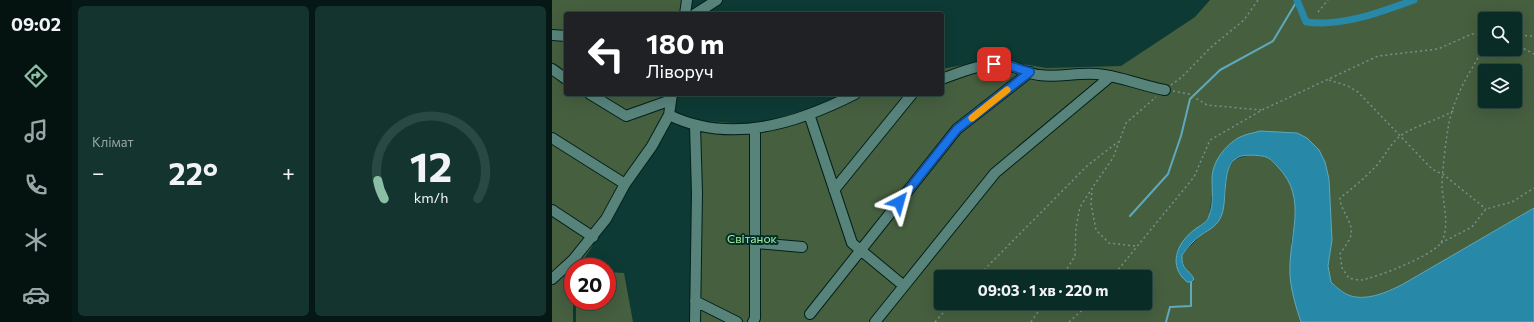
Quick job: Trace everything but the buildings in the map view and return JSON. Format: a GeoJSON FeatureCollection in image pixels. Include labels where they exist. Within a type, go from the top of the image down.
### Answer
{"type":"FeatureCollection","features":[{"type":"Feature","properties":{"kind":"street"},"geometry":{"type":"LineString","coordinates":[[686,12],[687,0]]}},
{"type":"Feature","properties":{"kind":"street"},"geometry":{"type":"LineString","coordinates":[[699,12],[717,0]]}},
{"type":"Feature","properties":{"kind":"street"},"geometry":{"type":"LineString","coordinates":[[552,35],[564,36]]}},
{"type":"Feature","properties":{"kind":"street"},"geometry":{"type":"LineString","coordinates":[[944,78],[970,69],[994,64],[1010,66],[1045,75],[1058,76],[1083,72],[1111,76],[1144,87],[1165,90]]}},
{"type":"Feature","properties":{"kind":"street"},"geometry":{"type":"LineString","coordinates":[[552,69],[564,78]]}},
{"type":"Feature","properties":{"kind":"street"},"geometry":{"type":"LineString","coordinates":[[810,314],[957,129],[1030,72]]}},
{"type":"Feature","properties":{"kind":"street"},"geometry":{"type":"LineString","coordinates":[[875,322],[995,173],[1111,76]]}},
{"type":"Feature","properties":{"kind":"street"},"geometry":{"type":"LineString","coordinates":[[593,96],[626,116],[672,97]]}},
{"type":"Feature","properties":{"kind":"street"},"geometry":{"type":"LineString","coordinates":[[669,115],[695,125],[755,129],[809,114],[850,96]]}},
{"type":"Feature","properties":{"kind":"street"},"geometry":{"type":"LineString","coordinates":[[834,190],[910,96]]}},
{"type":"Feature","properties":{"kind":"street"},"geometry":{"type":"LineString","coordinates":[[552,279],[573,260],[606,220],[625,184],[652,146],[669,115],[672,97]]}},
{"type":"Feature","properties":{"kind":"street"},"geometry":{"type":"LineString","coordinates":[[809,114],[852,244],[904,286]]}},
{"type":"Feature","properties":{"kind":"street"},"geometry":{"type":"LineString","coordinates":[[695,125],[697,193],[695,322]]}},
{"type":"Feature","properties":{"kind":"street"},"geometry":{"type":"LineString","coordinates":[[753,322],[755,318],[756,243],[755,129]]}},
{"type":"Feature","properties":{"kind":"street"},"geometry":{"type":"LineString","coordinates":[[552,138],[625,184]]}},
{"type":"Feature","properties":{"kind":"street"},"geometry":{"type":"LineString","coordinates":[[552,210],[593,237]]}},
{"type":"Feature","properties":{"kind":"street"},"geometry":{"type":"LineString","coordinates":[[756,243],[802,247]]}},
{"type":"Feature","properties":{"kind":"street"},"geometry":{"type":"LineString","coordinates":[[695,301],[737,322]]}},
{"type":"Feature","properties":{"kind":"path"},"geometry":{"type":"LineString","coordinates":[[1066,270],[1075,256],[1076,227],[1080,207],[1113,158],[1126,123],[1142,108],[1182,77],[1210,48],[1244,20],[1258,0]]}},
{"type":"Feature","properties":{"kind":"path"},"geometry":{"type":"LineString","coordinates":[[1318,12],[1328,0]]}},
{"type":"Feature","properties":{"kind":"path"},"geometry":{"type":"LineString","coordinates":[[1117,270],[1194,177],[1210,140],[1262,110],[1378,56],[1438,49],[1472,34],[1478,34]]}},
{"type":"Feature","properties":{"kind":"path"},"geometry":{"type":"LineString","coordinates":[[1522,35],[1534,36]]}},
{"type":"Feature","properties":{"kind":"path"},"geometry":{"type":"LineString","coordinates":[[1522,48],[1534,54]]}},
{"type":"Feature","properties":{"kind":"path"},"geometry":{"type":"LineString","coordinates":[[1440,243],[1446,220],[1442,186],[1450,123],[1460,88],[1479,56]]}},
{"type":"Feature","properties":{"kind":"path"},"geometry":{"type":"LineString","coordinates":[[1329,80],[1348,86],[1358,92],[1432,169],[1444,174],[1486,209]]}},
{"type":"Feature","properties":{"kind":"path"},"geometry":{"type":"LineString","coordinates":[[1165,90],[1189,94],[1207,106],[1262,110]]}},
{"type":"Feature","properties":{"kind":"path"},"geometry":{"type":"LineString","coordinates":[[1453,111],[1401,136],[1368,174],[1340,198],[1340,206],[1351,227],[1351,237],[1340,254],[1342,268],[1349,278],[1359,280],[1383,275],[1430,252],[1440,243],[1472,227],[1486,209],[1512,202],[1534,188]]}},
{"type":"Feature","properties":{"kind":"path"},"geometry":{"type":"LineString","coordinates":[[984,270],[1088,165],[1118,142]]}},
{"type":"Feature","properties":{"kind":"path"},"geometry":{"type":"LineString","coordinates":[[1092,188],[1091,204],[1096,230],[1109,243],[1136,246]]}},
{"type":"Feature","properties":{"kind":"path"},"geometry":{"type":"LineString","coordinates":[[935,322],[946,310]]}},
{"type":"Feature","properties":{"kind":"path"},"geometry":{"type":"LineString","coordinates":[[1031,322],[1039,310]]}},
{"type":"Feature","properties":{"kind":"path"},"geometry":{"type":"LineString","coordinates":[[1069,322],[1082,310]]}},
{"type":"Feature","properties":{"kind":"green space"},"geometry":{"type":"Polygon","coordinates":[[[552,0],[689,0],[688,12],[564,12],[564,96],[677,96],[675,111],[664,122],[599,222],[592,247],[584,258],[564,258],[564,310],[573,310],[573,322],[552,322],[552,0]]]}},
{"type":"Feature","properties":{"kind":"green space","name":"Світанок"},"geometry":{"type":"Polygon","coordinates":[[[1210,0],[1534,0],[1534,208],[1399,286],[1372,296],[1351,296],[1343,292],[1331,282],[1328,267],[1332,240],[1329,179],[1297,133],[1260,131],[1212,177],[1212,194],[1209,217],[1203,224],[1193,231],[1176,255],[1185,270],[1182,263],[1182,255],[1201,235],[1208,231],[1225,200],[1226,180],[1229,168],[1235,159],[1251,155],[1268,157],[1285,174],[1296,201],[1294,228],[1291,243],[1296,305],[1301,322],[693,322],[696,120],[743,124],[764,122],[817,106],[839,96],[944,96],[944,69],[994,59],[1046,68],[1121,66],[1195,17],[1210,0]]]}},
{"type":"Feature","properties":{"kind":"green space"},"geometry":{"type":"Polygon","coordinates":[[[616,273],[624,273],[633,322],[576,322],[576,310],[616,310],[616,273]]]}},
{"type":"Feature","properties":{"kind":"water"},"geometry":{"type":"Polygon","coordinates":[[[1260,131],[1297,133],[1307,138],[1319,150],[1325,162],[1329,179],[1332,240],[1328,266],[1331,282],[1343,292],[1351,296],[1372,296],[1399,286],[1534,208],[1534,322],[1301,322],[1290,275],[1290,260],[1295,218],[1293,192],[1287,179],[1278,167],[1269,159],[1262,156],[1241,156],[1235,159],[1231,164],[1226,177],[1222,214],[1218,222],[1193,242],[1182,255],[1184,266],[1194,279],[1191,282],[1187,282],[1181,276],[1178,269],[1176,262],[1177,255],[1183,242],[1194,230],[1205,222],[1211,211],[1214,166],[1220,155],[1234,140],[1260,131]]]}},
{"type":"Feature","properties":{"kind":"waterway"},"geometry":{"type":"LineString","coordinates":[[1297,0],[1306,22],[1320,23],[1361,17],[1414,0]]}},
{"type":"Feature","properties":{"kind":"waterway"},"geometry":{"type":"LineString","coordinates":[[1130,216],[1168,174],[1181,136],[1190,99],[1220,70],[1273,41],[1297,1]]}},
{"type":"Feature","properties":{"kind":"waterway"},"geometry":{"type":"LineString","coordinates":[[1166,322],[1170,307],[1191,306],[1191,282]]}},
{"type":"Feature","properties":{"kind":"slow traffic"},"geometry":{"type":"LineString","coordinates":[[972,118],[1007,90]]}},
{"type":"Feature","properties":{"kind":"route"},"geometry":{"type":"LineString","coordinates":[[899,202],[957,129],[1030,72],[1010,66],[994,64]]}}]}
